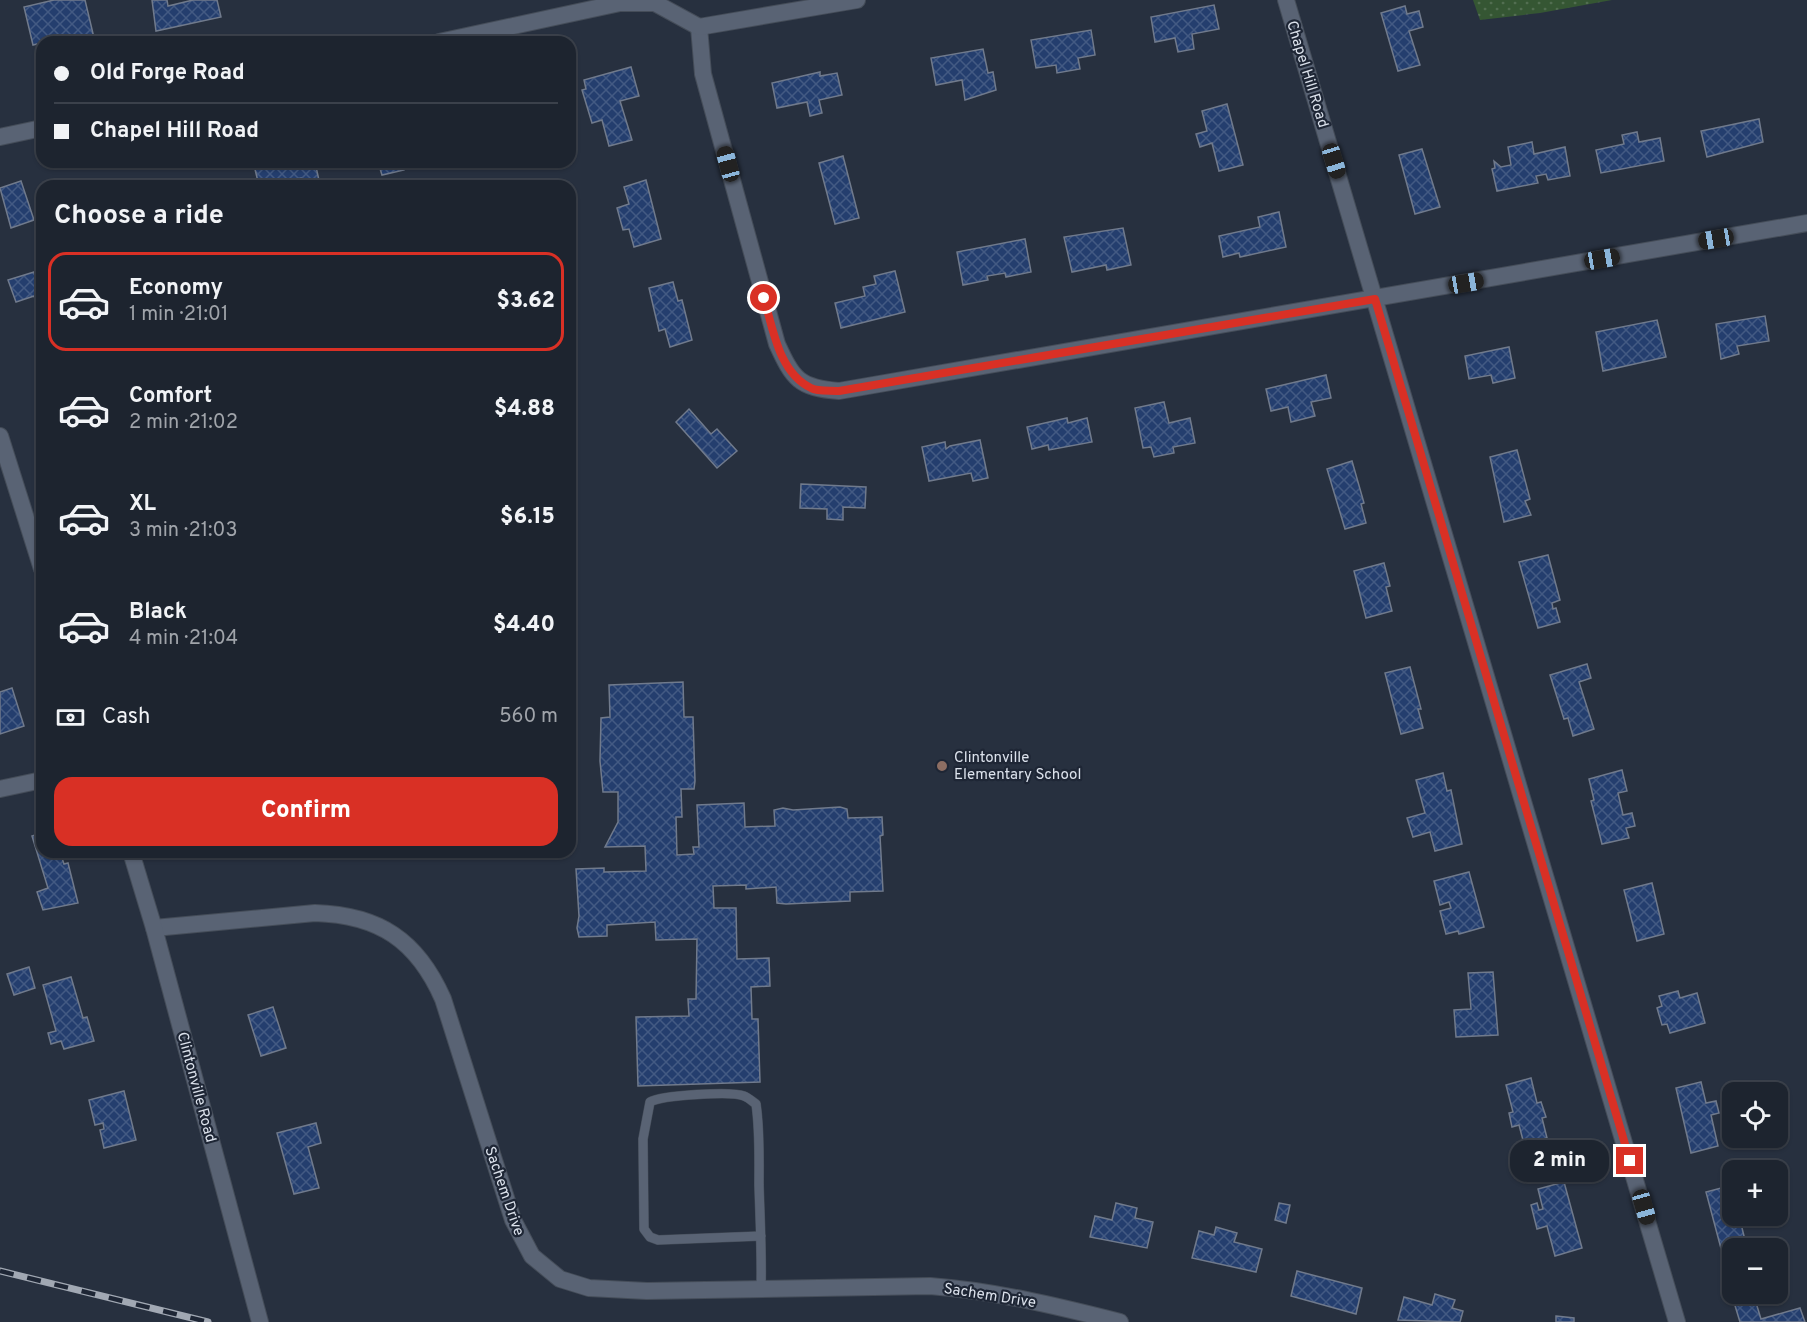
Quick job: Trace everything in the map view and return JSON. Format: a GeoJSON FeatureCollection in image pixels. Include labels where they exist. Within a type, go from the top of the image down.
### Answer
{"type":"FeatureCollection","features":[{"type":"Feature","properties":{"kind":"street"},"geometry":{"type":"LineString","coordinates":[[467,36],[620,3],[655,3],[699,27],[857,0]]}},
{"type":"Feature","properties":{"kind":"street","name":"Chapel Hill Road"},"geometry":{"type":"LineString","coordinates":[[1286,0],[1677,1322]]}},
{"type":"Feature","properties":{"kind":"street"},"geometry":{"type":"LineString","coordinates":[[699,27],[703,74],[777,344],[790,371],[812,389],[839,391],[1807,223]]}},
{"type":"Feature","properties":{"kind":"street"},"geometry":{"type":"LineString","coordinates":[[0,137],[36,129]]}},
{"type":"Feature","properties":{"kind":"street"},"geometry":{"type":"LineString","coordinates":[[0,436],[36,550]]}},
{"type":"Feature","properties":{"kind":"street"},"geometry":{"type":"LineString","coordinates":[[0,789],[36,781]]}},
{"type":"Feature","properties":{"kind":"street","name":"Clintonville Road"},"geometry":{"type":"LineString","coordinates":[[132,858],[154,928],[260,1322]]}},
{"type":"Feature","properties":{"kind":"street","name":"Sachem Drive"},"geometry":{"type":"LineString","coordinates":[[154,928],[315,913],[357,917],[386,929],[422,960],[438,986],[513,1220],[522,1241],[545,1269],[560,1280],[589,1288],[647,1292],[930,1286],[971,1289],[1009,1294],[1120,1322]]}},
{"type":"Feature","properties":{"kind":"lane"},"geometry":{"type":"LineString","coordinates":[[761,1236],[658,1240],[650,1237],[644,1229],[643,1139],[650,1102],[657,1098],[683,1095],[743,1095],[756,1104],[759,1136],[761,1236],[761,1289]]}},
{"type":"Feature","properties":{"kind":"green space"},"geometry":{"type":"Polygon","coordinates":[[[1473,0],[1612,0],[1540,13],[1480,20],[1473,0]]]}},
{"type":"Feature","properties":{"kind":"building"},"geometry":{"type":"Polygon","coordinates":[[[54,0],[85,0],[94,36],[36,36],[36,44],[33,45],[24,7],[54,0]]]}},
{"type":"Feature","properties":{"kind":"building"},"geometry":{"type":"Polygon","coordinates":[[[152,0],[167,0],[168,6],[193,0],[217,0],[221,17],[156,31],[152,0]]]}},
{"type":"Feature","properties":{"kind":"building"},"geometry":{"type":"Polygon","coordinates":[[[1214,5],[1219,29],[1192,34],[1194,49],[1178,52],[1175,38],[1155,42],[1151,17],[1214,5]]]}},
{"type":"Feature","properties":{"kind":"building"},"geometry":{"type":"Polygon","coordinates":[[[1405,6],[1407,14],[1419,11],[1423,27],[1409,31],[1420,65],[1398,71],[1381,13],[1405,6]]]}},
{"type":"Feature","properties":{"kind":"building"},"geometry":{"type":"Polygon","coordinates":[[[1091,30],[1095,55],[1078,58],[1080,69],[1057,73],[1056,65],[1036,68],[1031,40],[1091,30]]]}},
{"type":"Feature","properties":{"kind":"building"},"geometry":{"type":"Polygon","coordinates":[[[983,49],[988,73],[993,72],[996,90],[965,100],[962,80],[936,85],[931,58],[983,49]]]}},
{"type":"Feature","properties":{"kind":"building"},"geometry":{"type":"Polygon","coordinates":[[[631,67],[639,96],[620,101],[632,140],[609,146],[602,120],[592,123],[582,90],[586,89],[584,80],[631,67]]]}},
{"type":"Feature","properties":{"kind":"building"},"geometry":{"type":"Polygon","coordinates":[[[820,72],[820,76],[837,73],[842,95],[819,100],[822,113],[810,116],[807,102],[777,108],[772,83],[820,72]]]}},
{"type":"Feature","properties":{"kind":"building"},"geometry":{"type":"Polygon","coordinates":[[[1227,104],[1243,165],[1219,171],[1212,143],[1200,147],[1196,134],[1207,131],[1202,111],[1227,104]]]}},
{"type":"Feature","properties":{"kind":"building"},"geometry":{"type":"Polygon","coordinates":[[[1759,119],[1763,142],[1707,157],[1701,131],[1759,119]]]}},
{"type":"Feature","properties":{"kind":"building"},"geometry":{"type":"Polygon","coordinates":[[[1637,132],[1639,142],[1660,138],[1664,161],[1601,173],[1596,150],[1624,144],[1622,135],[1637,132]]]}},
{"type":"Feature","properties":{"kind":"building"},"geometry":{"type":"Polygon","coordinates":[[[1532,142],[1534,154],[1565,147],[1570,176],[1548,180],[1546,174],[1536,176],[1538,183],[1497,191],[1492,169],[1495,168],[1494,161],[1501,167],[1511,165],[1508,147],[1532,142]]]}},
{"type":"Feature","properties":{"kind":"building"},"geometry":{"type":"Polygon","coordinates":[[[1422,149],[1440,207],[1415,214],[1399,155],[1422,149]]]}},
{"type":"Feature","properties":{"kind":"building"},"geometry":{"type":"Polygon","coordinates":[[[843,156],[859,218],[835,224],[819,163],[843,156]]]}},
{"type":"Feature","properties":{"kind":"building"},"geometry":{"type":"Polygon","coordinates":[[[255,168],[316,168],[319,180],[302,180],[301,178],[258,180],[255,168]]]}},
{"type":"Feature","properties":{"kind":"building"},"geometry":{"type":"Polygon","coordinates":[[[380,168],[404,168],[404,170],[382,175],[380,168]]]}},
{"type":"Feature","properties":{"kind":"building"},"geometry":{"type":"Polygon","coordinates":[[[646,180],[661,239],[634,247],[629,229],[623,230],[617,208],[629,204],[624,187],[646,180]]]}},
{"type":"Feature","properties":{"kind":"building"},"geometry":{"type":"Polygon","coordinates":[[[21,181],[34,220],[11,228],[0,188],[21,181]]]}},
{"type":"Feature","properties":{"kind":"building"},"geometry":{"type":"Polygon","coordinates":[[[1279,212],[1286,247],[1240,257],[1239,253],[1223,257],[1219,236],[1260,227],[1258,217],[1279,212]]]}},
{"type":"Feature","properties":{"kind":"building"},"geometry":{"type":"Polygon","coordinates":[[[1123,228],[1131,265],[1107,270],[1106,265],[1072,272],[1064,237],[1123,228]]]}},
{"type":"Feature","properties":{"kind":"building"},"geometry":{"type":"Polygon","coordinates":[[[1025,239],[1031,272],[1006,277],[1005,273],[987,276],[988,280],[963,285],[957,252],[1025,239]]]}},
{"type":"Feature","properties":{"kind":"building"},"geometry":{"type":"Polygon","coordinates":[[[895,271],[905,312],[841,328],[835,303],[865,296],[863,287],[876,284],[874,276],[895,271]]]}},
{"type":"Feature","properties":{"kind":"building"},"geometry":{"type":"Polygon","coordinates":[[[34,272],[36,302],[34,296],[16,302],[8,280],[34,272]]]}},
{"type":"Feature","properties":{"kind":"building"},"geometry":{"type":"Polygon","coordinates":[[[673,282],[678,301],[682,300],[692,340],[670,347],[665,329],[659,331],[649,288],[673,282]]]}},
{"type":"Feature","properties":{"kind":"building"},"geometry":{"type":"Polygon","coordinates":[[[1765,316],[1769,341],[1737,346],[1739,354],[1721,359],[1716,324],[1765,316]]]}},
{"type":"Feature","properties":{"kind":"building"},"geometry":{"type":"Polygon","coordinates":[[[1657,320],[1666,357],[1603,371],[1596,332],[1657,320]]]}},
{"type":"Feature","properties":{"kind":"building"},"geometry":{"type":"Polygon","coordinates":[[[1509,347],[1515,378],[1493,383],[1491,375],[1469,379],[1465,356],[1509,347]]]}},
{"type":"Feature","properties":{"kind":"building"},"geometry":{"type":"Polygon","coordinates":[[[1326,375],[1331,398],[1311,402],[1315,416],[1291,422],[1288,407],[1271,411],[1266,389],[1326,375]]]}},
{"type":"Feature","properties":{"kind":"building"},"geometry":{"type":"Polygon","coordinates":[[[1164,402],[1169,423],[1190,418],[1195,443],[1173,447],[1174,453],[1154,457],[1151,447],[1143,448],[1135,408],[1164,402]]]}},
{"type":"Feature","properties":{"kind":"building"},"geometry":{"type":"Polygon","coordinates":[[[689,409],[711,434],[717,429],[737,451],[717,468],[676,422],[689,409]]]}},
{"type":"Feature","properties":{"kind":"building"},"geometry":{"type":"Polygon","coordinates":[[[1067,418],[1068,423],[1087,418],[1092,442],[1049,450],[1048,445],[1032,449],[1027,427],[1067,418]]]}},
{"type":"Feature","properties":{"kind":"building"},"geometry":{"type":"Polygon","coordinates":[[[980,440],[988,478],[973,481],[971,473],[929,481],[922,447],[945,442],[946,449],[950,446],[980,440]]]}},
{"type":"Feature","properties":{"kind":"building"},"geometry":{"type":"Polygon","coordinates":[[[1517,450],[1530,499],[1525,501],[1531,515],[1504,522],[1490,457],[1517,450]]]}},
{"type":"Feature","properties":{"kind":"building"},"geometry":{"type":"Polygon","coordinates":[[[1352,461],[1364,503],[1361,504],[1366,523],[1345,529],[1327,469],[1352,461]]]}},
{"type":"Feature","properties":{"kind":"building"},"geometry":{"type":"Polygon","coordinates":[[[801,484],[866,487],[865,508],[843,507],[843,520],[827,519],[827,509],[800,508],[801,484]]]}},
{"type":"Feature","properties":{"kind":"building"},"geometry":{"type":"Polygon","coordinates":[[[1548,555],[1560,600],[1552,603],[1553,609],[1556,608],[1560,622],[1538,628],[1519,562],[1548,555]]]}},
{"type":"Feature","properties":{"kind":"building"},"geometry":{"type":"Polygon","coordinates":[[[1384,563],[1390,586],[1386,587],[1392,611],[1366,618],[1354,571],[1384,563]]]}},
{"type":"Feature","properties":{"kind":"building"},"geometry":{"type":"Polygon","coordinates":[[[1587,664],[1591,678],[1579,682],[1594,729],[1573,736],[1568,718],[1564,719],[1550,675],[1587,664]]]}},
{"type":"Feature","properties":{"kind":"building"},"geometry":{"type":"Polygon","coordinates":[[[1410,667],[1421,709],[1418,709],[1423,728],[1401,734],[1385,673],[1410,667]]]}},
{"type":"Feature","properties":{"kind":"building"},"geometry":{"type":"Polygon","coordinates":[[[683,682],[684,717],[693,717],[695,781],[694,789],[681,789],[682,817],[676,817],[677,855],[694,854],[693,847],[699,847],[697,805],[744,803],[745,827],[775,826],[774,810],[783,808],[793,810],[840,807],[847,809],[848,818],[882,817],[883,835],[880,836],[883,891],[850,892],[850,901],[786,904],[777,903],[776,887],[746,889],[746,885],[713,886],[714,908],[736,908],[737,959],[769,958],[770,986],[751,987],[752,1019],[758,1019],[760,1082],[638,1086],[636,1017],[689,1016],[688,999],[696,999],[697,939],[656,940],[655,922],[607,925],[607,936],[579,937],[577,928],[579,916],[576,869],[604,868],[604,872],[646,871],[645,846],[605,847],[618,822],[618,792],[603,792],[600,761],[601,718],[610,717],[609,685],[683,682]]]}},
{"type":"Feature","properties":{"kind":"building"},"geometry":{"type":"Polygon","coordinates":[[[12,688],[24,726],[0,734],[0,692],[12,688]]]}},
{"type":"Feature","properties":{"kind":"building"},"geometry":{"type":"Polygon","coordinates":[[[1622,770],[1627,791],[1618,793],[1623,815],[1632,813],[1635,826],[1626,828],[1629,838],[1602,844],[1591,801],[1594,800],[1589,779],[1622,770]]]}},
{"type":"Feature","properties":{"kind":"building"},"geometry":{"type":"Polygon","coordinates":[[[1443,773],[1447,791],[1451,790],[1462,844],[1435,851],[1430,832],[1413,837],[1407,818],[1425,813],[1416,780],[1443,773]]]}},
{"type":"Feature","properties":{"kind":"building"},"geometry":{"type":"Polygon","coordinates":[[[36,835],[36,849],[32,836],[36,835]]]}},
{"type":"Feature","properties":{"kind":"building"},"geometry":{"type":"Polygon","coordinates":[[[39,858],[62,858],[64,864],[68,863],[78,903],[43,910],[37,892],[48,888],[39,858]]]}},
{"type":"Feature","properties":{"kind":"building"},"geometry":{"type":"Polygon","coordinates":[[[1469,872],[1484,927],[1459,934],[1458,931],[1446,934],[1440,911],[1451,908],[1449,902],[1440,905],[1434,881],[1469,872]]]}},
{"type":"Feature","properties":{"kind":"building"},"geometry":{"type":"Polygon","coordinates":[[[1652,883],[1664,934],[1637,941],[1624,890],[1652,883]]]}},
{"type":"Feature","properties":{"kind":"building"},"geometry":{"type":"Polygon","coordinates":[[[29,967],[35,988],[14,995],[7,974],[29,967]]]}},
{"type":"Feature","properties":{"kind":"building"},"geometry":{"type":"Polygon","coordinates":[[[1493,972],[1498,1035],[1456,1037],[1454,1010],[1471,1009],[1468,973],[1493,972]]]}},
{"type":"Feature","properties":{"kind":"building"},"geometry":{"type":"Polygon","coordinates":[[[71,977],[83,1018],[87,1017],[94,1041],[64,1049],[61,1041],[51,1044],[48,1033],[56,1031],[43,985],[71,977]]]}},
{"type":"Feature","properties":{"kind":"building"},"geometry":{"type":"Polygon","coordinates":[[[1678,991],[1680,998],[1697,993],[1705,1023],[1670,1033],[1667,1024],[1662,1025],[1657,1008],[1662,1006],[1659,996],[1678,991]]]}},
{"type":"Feature","properties":{"kind":"building"},"geometry":{"type":"Polygon","coordinates":[[[273,1007],[286,1048],[261,1056],[248,1015],[273,1007]]]}},
{"type":"Feature","properties":{"kind":"building"},"geometry":{"type":"Polygon","coordinates":[[[1531,1078],[1537,1103],[1541,1102],[1546,1117],[1542,1118],[1547,1138],[1524,1144],[1519,1125],[1512,1127],[1509,1113],[1513,1112],[1506,1085],[1531,1078]]]}},
{"type":"Feature","properties":{"kind":"building"},"geometry":{"type":"Polygon","coordinates":[[[1701,1082],[1706,1103],[1716,1101],[1719,1113],[1711,1115],[1718,1146],[1691,1153],[1676,1088],[1701,1082]]]}},
{"type":"Feature","properties":{"kind":"building"},"geometry":{"type":"Polygon","coordinates":[[[124,1091],[136,1140],[104,1148],[100,1130],[104,1129],[103,1123],[95,1125],[89,1100],[124,1091]]]}},
{"type":"Feature","properties":{"kind":"building"},"geometry":{"type":"Polygon","coordinates":[[[316,1123],[321,1143],[308,1147],[319,1188],[294,1194],[277,1133],[316,1123]]]}},
{"type":"Feature","properties":{"kind":"building"},"geometry":{"type":"Polygon","coordinates":[[[1564,1182],[1582,1248],[1555,1256],[1547,1226],[1537,1229],[1531,1205],[1537,1203],[1539,1210],[1543,1209],[1538,1189],[1564,1182]]]}},
{"type":"Feature","properties":{"kind":"building"},"geometry":{"type":"Polygon","coordinates":[[[1722,1188],[1722,1226],[1742,1226],[1744,1238],[1722,1238],[1722,1252],[1706,1192],[1722,1188]]]}},
{"type":"Feature","properties":{"kind":"building"},"geometry":{"type":"Polygon","coordinates":[[[1116,1203],[1137,1208],[1135,1218],[1153,1222],[1147,1248],[1090,1237],[1095,1216],[1112,1220],[1116,1203]]]}},
{"type":"Feature","properties":{"kind":"building"},"geometry":{"type":"Polygon","coordinates":[[[1279,1203],[1290,1205],[1286,1223],[1275,1220],[1279,1203]]]}},
{"type":"Feature","properties":{"kind":"building"},"geometry":{"type":"Polygon","coordinates":[[[1216,1227],[1237,1233],[1234,1242],[1262,1249],[1256,1272],[1192,1258],[1199,1231],[1214,1235],[1216,1227]]]}},
{"type":"Feature","properties":{"kind":"building"},"geometry":{"type":"Polygon","coordinates":[[[1297,1271],[1362,1288],[1356,1314],[1291,1296],[1297,1271]]]}},
{"type":"Feature","properties":{"kind":"building"},"geometry":{"type":"Polygon","coordinates":[[[1435,1294],[1455,1300],[1452,1308],[1463,1311],[1460,1322],[1398,1320],[1404,1297],[1432,1305],[1435,1294]]]}},
{"type":"Feature","properties":{"kind":"building"},"geometry":{"type":"Polygon","coordinates":[[[1735,1304],[1756,1304],[1761,1319],[1800,1308],[1805,1322],[1740,1322],[1735,1304]]]}},
{"type":"Feature","properties":{"kind":"building"},"geometry":{"type":"Polygon","coordinates":[[[1556,1316],[1574,1318],[1574,1322],[1556,1322],[1556,1316]]]}},
{"type":"Feature","properties":{"kind":"railway"},"geometry":{"type":"LineString","coordinates":[[0,1271],[208,1322]]}},
{"type":"Feature","properties":{"kind":"place","name":"Clintonville Elementary School"},"geometry":{"type":"Point","coordinates":[942,766]}},
{"type":"Feature","properties":{"kind":"route"},"geometry":{"type":"LineString","coordinates":[[764,298],[777,344],[790,371],[812,389],[839,391],[1375,299],[1630,1161]]}}]}
